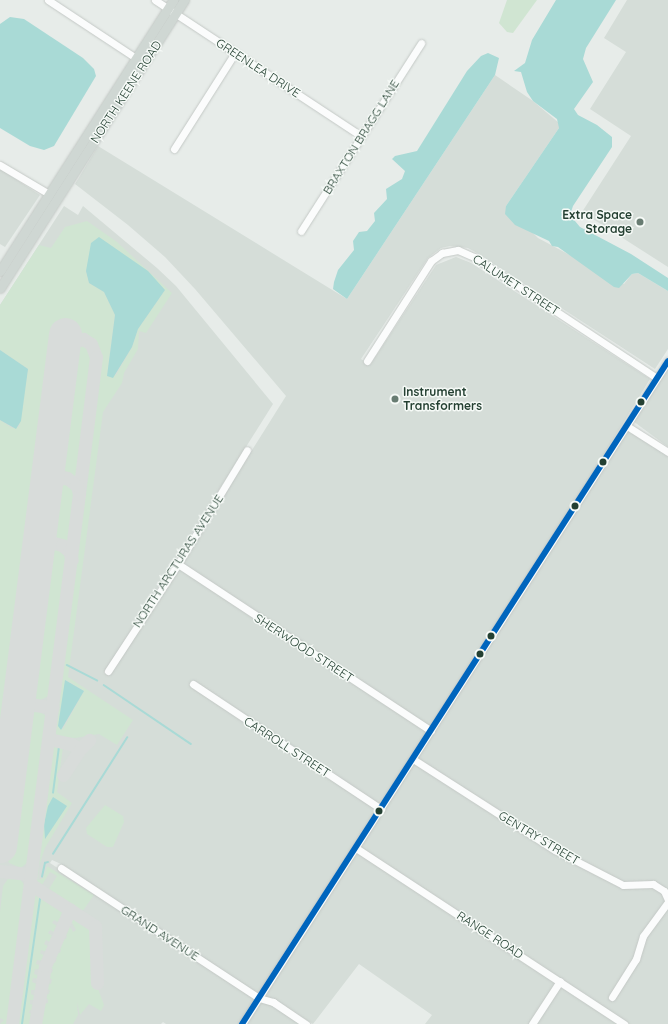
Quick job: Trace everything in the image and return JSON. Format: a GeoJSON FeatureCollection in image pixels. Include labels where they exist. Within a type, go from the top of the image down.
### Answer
{"type":"FeatureCollection","features":[{"type":"Feature","properties":{"kind":"main road","name":"NORTH KEENE ROAD"},"geometry":{"type":"LineString","coordinates":[[63,181],[136,58],[173,0]]}},
{"type":"Feature","properties":{"kind":"main road","name":"NORTH KEENE ROAD"},"geometry":{"type":"LineString","coordinates":[[63,181],[184,0]]}},
{"type":"Feature","properties":{"kind":"main road"},"geometry":{"type":"LineString","coordinates":[[0,270],[49,194],[63,181]]}},
{"type":"Feature","properties":{"kind":"main road"},"geometry":{"type":"LineString","coordinates":[[0,288],[63,181]]}},
{"type":"Feature","properties":{"kind":"street"},"geometry":{"type":"LineString","coordinates":[[48,0],[136,58]]}},
{"type":"Feature","properties":{"kind":"street","name":"GREENLEA DRIVE"},"geometry":{"type":"LineString","coordinates":[[155,0],[361,136]]}},
{"type":"Feature","properties":{"kind":"street","name":"BRAXTON BRAGG LANE"},"geometry":{"type":"LineString","coordinates":[[301,231],[421,42]]}},
{"type":"Feature","properties":{"kind":"street"},"geometry":{"type":"LineString","coordinates":[[174,149],[235,53]]}},
{"type":"Feature","properties":{"kind":"street"},"geometry":{"type":"LineString","coordinates":[[0,165],[49,194]]}},
{"type":"Feature","properties":{"kind":"street","name":"CALUMET STREET"},"geometry":{"type":"LineString","coordinates":[[367,361],[431,261],[442,253],[458,250],[474,257],[657,378]]}},
{"type":"Feature","properties":{"kind":"street"},"geometry":{"type":"LineString","coordinates":[[242,1024],[668,361]]}},
{"type":"Feature","properties":{"kind":"street"},"geometry":{"type":"LineString","coordinates":[[627,426],[668,452]]}},
{"type":"Feature","properties":{"kind":"street","name":"NORTH ARCTURAS AVENUE"},"geometry":{"type":"LineString","coordinates":[[108,672],[178,564],[247,450]]}},
{"type":"Feature","properties":{"kind":"street","name":"SHERWOOD STREET"},"geometry":{"type":"LineString","coordinates":[[178,564],[431,731]]}},
{"type":"Feature","properties":{"kind":"street","name":"CARROLL STREET"},"geometry":{"type":"LineString","coordinates":[[193,684],[381,809]]}},
{"type":"Feature","properties":{"kind":"street","name":"GENTRY STREET"},"geometry":{"type":"LineString","coordinates":[[413,759],[555,850],[623,885],[654,884],[664,891],[668,901],[643,936],[636,959],[612,997]]}},
{"type":"Feature","properties":{"kind":"street","name":"RANGE ROAD"},"geometry":{"type":"LineString","coordinates":[[356,848],[624,1024]]}},
{"type":"Feature","properties":{"kind":"street","name":"GRAND AVENUE"},"geometry":{"type":"LineString","coordinates":[[61,868],[259,998],[273,1002],[306,1024]]}},
{"type":"Feature","properties":{"kind":"street"},"geometry":{"type":"LineString","coordinates":[[532,1024],[560,981]]}},
{"type":"Feature","properties":{"kind":"shaded area"},"geometry":{"type":"Polygon","coordinates":[[[627,0],[668,0],[668,267],[582,212],[631,136],[590,109],[626,52],[604,38],[627,0]]]}},
{"type":"Feature","properties":{"kind":"shaded area"},"geometry":{"type":"Polygon","coordinates":[[[495,75],[533,101],[559,123],[559,128],[506,206],[538,238],[624,284],[632,274],[638,273],[668,291],[668,349],[655,369],[477,253],[468,248],[450,246],[441,248],[428,258],[361,359],[370,365],[436,265],[456,257],[471,263],[650,379],[562,523],[431,728],[181,563],[286,396],[195,289],[165,257],[128,225],[75,184],[98,146],[347,299],[495,75]]]}},
{"type":"Feature","properties":{"kind":"shaded area"},"geometry":{"type":"Polygon","coordinates":[[[0,169],[40,195],[5,247],[0,244],[0,169]]]}},
{"type":"Feature","properties":{"kind":"shaded area"},"geometry":{"type":"Polygon","coordinates":[[[64,206],[78,215],[83,206],[157,268],[176,286],[273,404],[104,673],[108,675],[178,568],[427,732],[380,805],[192,680],[189,685],[377,810],[258,994],[61,864],[52,860],[50,863],[255,999],[239,1024],[166,1024],[163,1022],[161,1024],[0,1024],[0,305],[64,206]]]}},
{"type":"Feature","properties":{"kind":"shaded area"},"geometry":{"type":"Polygon","coordinates":[[[668,366],[668,447],[633,421],[668,366]]]}},
{"type":"Feature","properties":{"kind":"shaded area"},"geometry":{"type":"Polygon","coordinates":[[[628,429],[668,456],[668,1024],[629,1024],[359,847],[414,763],[556,847],[417,758],[628,429]]]}},
{"type":"Feature","properties":{"kind":"shaded area"},"geometry":{"type":"Polygon","coordinates":[[[356,852],[556,982],[529,1024],[425,1024],[432,1015],[359,964],[313,1024],[274,1000],[263,996],[356,852]]]}},
{"type":"Feature","properties":{"kind":"shaded area"},"geometry":{"type":"Polygon","coordinates":[[[560,985],[619,1024],[535,1024],[560,985]]]}},
{"type":"Feature","properties":{"kind":"shaded area"},"geometry":{"type":"Polygon","coordinates":[[[261,1001],[272,1005],[301,1024],[246,1024],[261,1001]]]}},
{"type":"Feature","properties":{"kind":"green space"},"geometry":{"type":"Polygon","coordinates":[[[507,0],[537,0],[513,33],[507,32],[499,23],[507,0]]]}},
{"type":"Feature","properties":{"kind":"green space"},"geometry":{"type":"Polygon","coordinates":[[[87,221],[117,242],[172,293],[146,333],[139,331],[138,349],[124,373],[122,383],[103,412],[68,677],[133,720],[117,745],[99,734],[75,738],[59,737],[53,731],[100,355],[92,340],[84,336],[56,332],[0,779],[0,420],[12,428],[19,427],[28,369],[0,350],[0,305],[39,245],[51,248],[65,227],[87,221]],[[109,246],[90,262],[86,271],[89,283],[104,292],[115,315],[107,376],[116,375],[132,347],[138,329],[165,290],[109,246]],[[66,680],[58,726],[63,729],[84,691],[66,680]]]}},
{"type":"Feature","properties":{"kind":"green space"},"geometry":{"type":"Polygon","coordinates":[[[77,343],[88,345],[93,355],[78,478],[66,471],[56,470],[72,348],[77,343]]]}},
{"type":"Feature","properties":{"kind":"green space"},"geometry":{"type":"Polygon","coordinates":[[[64,482],[72,485],[76,494],[70,544],[62,539],[48,537],[54,487],[64,482]]]}},
{"type":"Feature","properties":{"kind":"green space"},"geometry":{"type":"Polygon","coordinates":[[[58,549],[65,552],[68,560],[51,695],[40,700],[32,697],[28,690],[45,557],[51,550],[58,549]]]}},
{"type":"Feature","properties":{"kind":"green space"},"geometry":{"type":"Polygon","coordinates":[[[35,710],[45,715],[48,719],[29,861],[21,868],[9,863],[7,858],[25,718],[35,710]]]}},
{"type":"Feature","properties":{"kind":"green space"},"geometry":{"type":"Polygon","coordinates":[[[55,744],[63,747],[57,792],[72,803],[45,848],[39,866],[38,880],[43,878],[47,866],[94,895],[82,912],[47,892],[57,876],[50,872],[40,888],[34,878],[50,750],[55,744]]]}},
{"type":"Feature","properties":{"kind":"green space"},"geometry":{"type":"Polygon","coordinates":[[[105,805],[123,816],[124,822],[113,847],[107,847],[87,834],[86,828],[105,805]]]}},
{"type":"Feature","properties":{"kind":"green space"},"geometry":{"type":"Polygon","coordinates":[[[15,877],[20,879],[26,887],[8,1024],[0,1024],[4,1020],[0,1018],[0,912],[3,886],[8,879],[15,877]]]}},
{"type":"Feature","properties":{"kind":"green space"},"geometry":{"type":"Polygon","coordinates":[[[42,894],[65,909],[66,912],[60,923],[54,920],[52,923],[59,927],[56,933],[50,930],[48,933],[54,937],[51,943],[46,940],[44,944],[50,947],[47,952],[41,950],[40,953],[46,957],[44,961],[37,960],[36,964],[43,966],[41,970],[35,969],[34,974],[40,976],[39,979],[33,978],[32,982],[39,985],[38,990],[31,990],[31,994],[37,997],[37,1000],[30,1000],[30,1004],[37,1006],[36,1010],[30,1010],[29,1013],[35,1015],[34,1020],[32,1024],[16,1024],[31,901],[35,895],[42,894]]]}},
{"type":"Feature","properties":{"kind":"green space"},"geometry":{"type":"Polygon","coordinates":[[[71,912],[87,923],[93,931],[96,983],[104,1005],[101,1011],[89,1004],[80,1015],[77,1002],[78,1015],[73,1024],[37,1024],[42,1004],[48,1003],[48,999],[42,998],[42,995],[49,994],[50,990],[43,989],[44,983],[51,984],[52,979],[45,978],[45,974],[46,971],[52,973],[53,969],[47,967],[49,961],[55,963],[57,959],[51,956],[53,952],[60,953],[61,950],[55,946],[59,936],[66,939],[67,936],[61,932],[66,921],[73,932],[76,930],[69,917],[71,912]]]}},
{"type":"Feature","properties":{"kind":"water"},"geometry":{"type":"Polygon","coordinates":[[[556,0],[616,0],[586,48],[583,59],[593,82],[574,109],[578,115],[597,125],[612,137],[612,147],[573,206],[570,215],[580,227],[631,254],[668,278],[668,291],[638,273],[632,274],[619,288],[614,287],[558,247],[552,246],[549,241],[515,225],[505,214],[506,206],[559,128],[557,119],[533,101],[527,92],[521,72],[514,71],[525,63],[532,40],[556,0]]]}},
{"type":"Feature","properties":{"kind":"water"},"geometry":{"type":"Polygon","coordinates":[[[10,17],[24,19],[83,58],[94,69],[96,76],[54,146],[44,150],[30,146],[0,128],[0,24],[10,17]]]}},
{"type":"Feature","properties":{"kind":"water"},"geometry":{"type":"Polygon","coordinates":[[[488,53],[499,58],[495,75],[347,299],[333,289],[334,282],[338,270],[354,250],[353,241],[359,232],[367,231],[375,221],[374,213],[387,199],[386,189],[402,179],[405,171],[392,159],[395,156],[417,151],[467,71],[481,56],[488,53]]]}},
{"type":"Feature","properties":{"kind":"water"},"geometry":{"type":"Polygon","coordinates":[[[99,237],[148,271],[165,290],[138,329],[132,347],[113,378],[107,376],[115,315],[104,292],[89,283],[86,271],[91,243],[99,237]]]}},
{"type":"Feature","properties":{"kind":"water"},"geometry":{"type":"Polygon","coordinates":[[[0,350],[28,369],[21,421],[16,429],[0,420],[0,350]]]}},
{"type":"Feature","properties":{"kind":"water"},"geometry":{"type":"Polygon","coordinates":[[[65,680],[84,691],[61,730],[58,726],[65,680]]]}},
{"type":"Feature","properties":{"kind":"water"},"geometry":{"type":"Polygon","coordinates":[[[53,797],[67,806],[45,839],[44,824],[48,806],[53,797]]]}},
{"type":"Feature","properties":{"kind":"waterway"},"geometry":{"type":"LineString","coordinates":[[67,665],[97,680]]}},
{"type":"Feature","properties":{"kind":"waterway"},"geometry":{"type":"LineString","coordinates":[[104,685],[191,744]]}},
{"type":"Feature","properties":{"kind":"waterway"},"geometry":{"type":"LineString","coordinates":[[53,854],[127,738]]}},
{"type":"Feature","properties":{"kind":"waterway"},"geometry":{"type":"LineString","coordinates":[[53,793],[59,747]]}},
{"type":"Feature","properties":{"kind":"waterway"},"geometry":{"type":"LineString","coordinates":[[42,877],[45,863],[48,862]]}},
{"type":"Feature","properties":{"kind":"waterway"},"geometry":{"type":"LineString","coordinates":[[22,1024],[40,899]]}},
{"type":"Feature","properties":{"kind":"taxiway"},"geometry":{"type":"LineString","coordinates":[[63,352],[69,343],[83,339],[91,344],[96,357],[79,494]]}},
{"type":"Feature","properties":{"kind":"taxiway"},"geometry":{"type":"LineString","coordinates":[[12,1024],[79,494],[77,486],[67,478],[54,479],[46,488]]}},
{"type":"Feature","properties":{"kind":"taxiway"},"geometry":{"type":"LineString","coordinates":[[37,557],[47,545],[54,543],[62,545],[69,551],[72,560]]}},
{"type":"Feature","properties":{"kind":"taxiway"},"geometry":{"type":"LineString","coordinates":[[18,703],[53,707]]}},
{"type":"Feature","properties":{"kind":"taxiway"},"geometry":{"type":"LineString","coordinates":[[49,739],[71,744],[80,749],[63,775]]}},
{"type":"Feature","properties":{"kind":"taxiway"},"geometry":{"type":"LineString","coordinates":[[80,749],[89,740]]}},
{"type":"Feature","properties":{"kind":"taxiway"},"geometry":{"type":"LineString","coordinates":[[0,871],[31,874]]}},
{"type":"Feature","properties":{"kind":"taxiway"},"geometry":{"type":"LineString","coordinates":[[30,884],[95,926],[97,983]]}},
{"type":"Feature","properties":{"kind":"taxiway"},"geometry":{"type":"LineString","coordinates":[[35,1024],[45,966],[70,909]]}},
{"type":"Feature","properties":{"kind":"runway"},"geometry":{"type":"LineString","coordinates":[[0,846],[65,334]]}},
{"type":"Feature","properties":{"kind":"transit line"},"geometry":{"type":"LineString","coordinates":[[242,1024],[668,361]]}},
{"type":"Feature","properties":{"kind":"place","name":"Extra Space Storage"},"geometry":{"type":"Point","coordinates":[640,222]}},
{"type":"Feature","properties":{"kind":"place","name":"Instrument Transformers"},"geometry":{"type":"Point","coordinates":[395,399]}}]}
